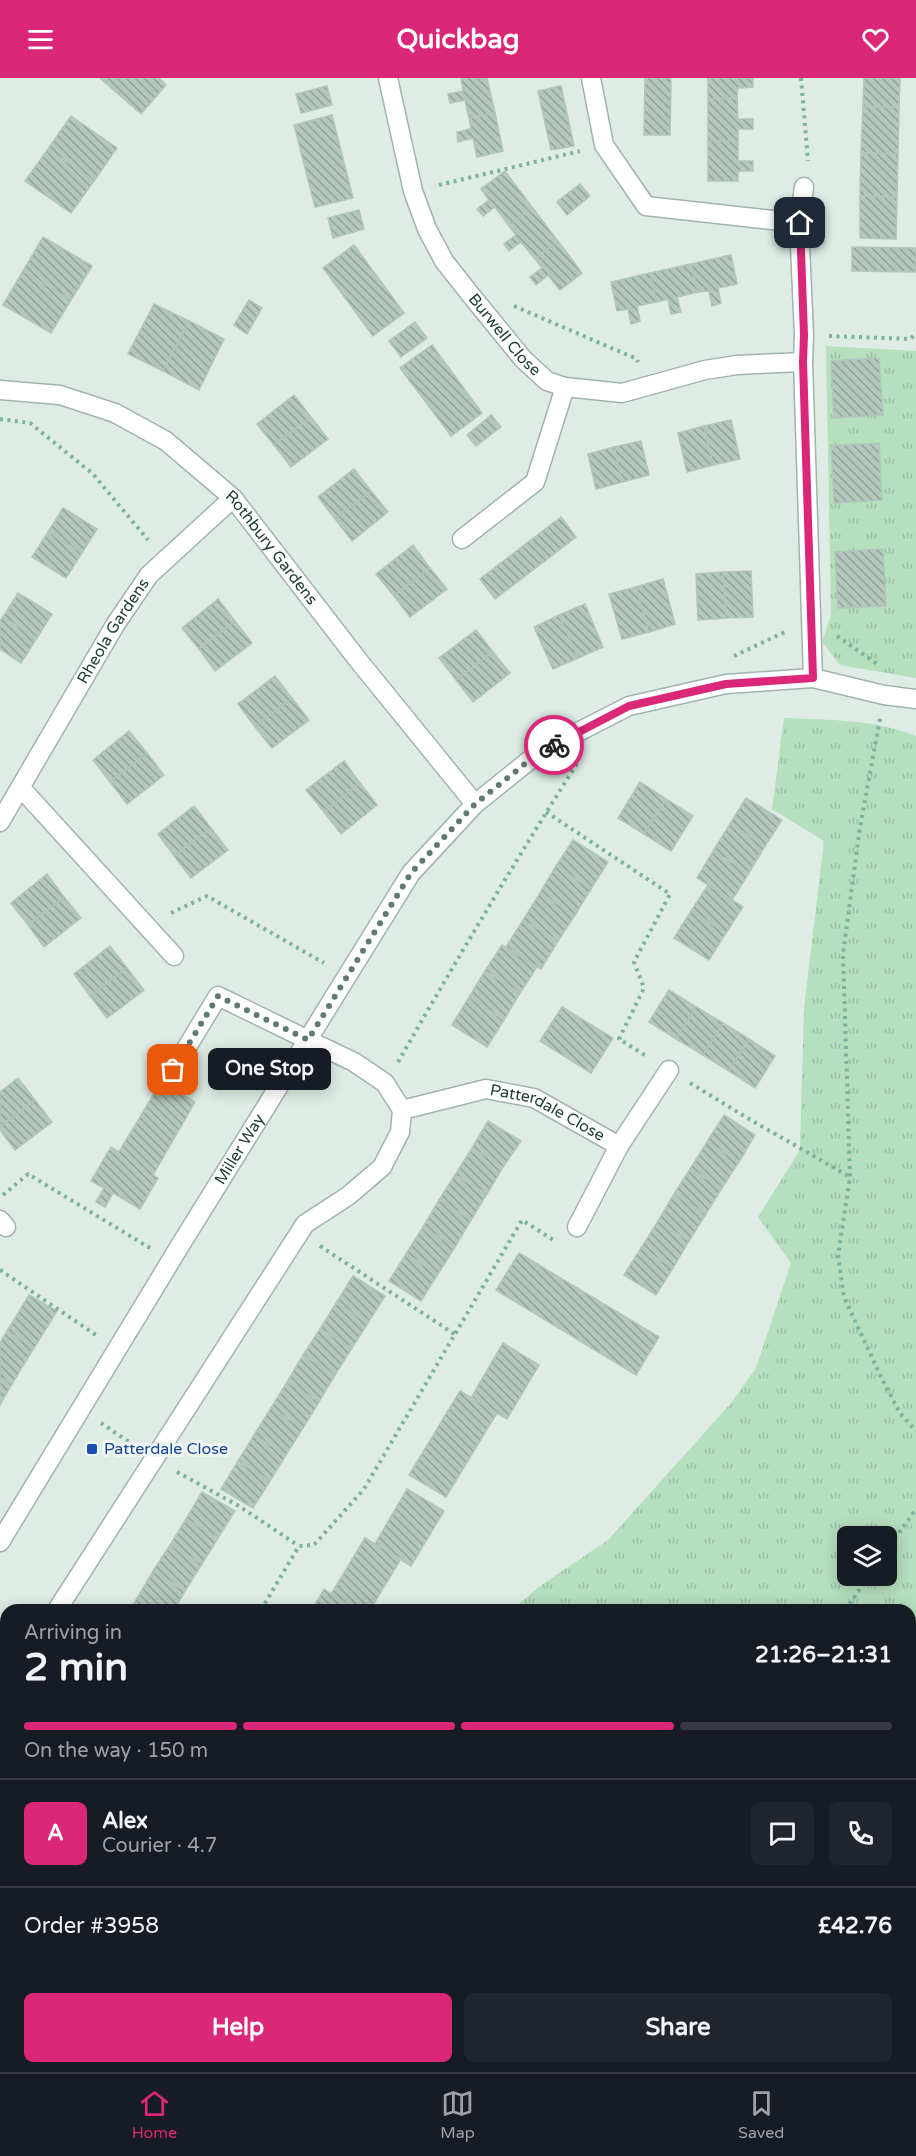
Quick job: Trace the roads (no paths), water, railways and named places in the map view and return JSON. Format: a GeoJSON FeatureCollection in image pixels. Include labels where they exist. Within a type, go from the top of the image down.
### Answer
{"type":"FeatureCollection","features":[{"type":"Feature","properties":{"kind":"street","name":"Burwell Close"},"geometry":{"type":"LineString","coordinates":[[388,78],[413,191],[427,229],[444,261],[523,359],[547,381],[565,387],[622,393],[705,370],[737,365],[803,362]]}},
{"type":"Feature","properties":{"kind":"street"},"geometry":{"type":"LineString","coordinates":[[591,78],[604,145],[646,206],[800,223]]}},
{"type":"Feature","properties":{"kind":"street"},"geometry":{"type":"LineString","coordinates":[[804,188],[800,223],[813,678]]}},
{"type":"Feature","properties":{"kind":"street"},"geometry":{"type":"LineString","coordinates":[[462,539],[535,482],[565,387]]}},
{"type":"Feature","properties":{"kind":"street","name":"Rothbury Gardens"},"geometry":{"type":"LineString","coordinates":[[0,390],[60,395],[115,412],[166,441],[233,498],[358,660],[475,804]]}},
{"type":"Feature","properties":{"kind":"street","name":"Rheola Gardens"},"geometry":{"type":"LineString","coordinates":[[0,822],[115,625],[149,575],[233,498]]}},
{"type":"Feature","properties":{"kind":"street","name":"Miller Way"},"geometry":{"type":"LineString","coordinates":[[0,1542],[171,1260],[411,873],[475,804],[541,751],[629,706],[726,684],[813,678],[884,695],[916,699]]}},
{"type":"Feature","properties":{"kind":"street"},"geometry":{"type":"LineString","coordinates":[[21,788],[174,956]]}},
{"type":"Feature","properties":{"kind":"street"},"geometry":{"type":"LineString","coordinates":[[61,1604],[305,1224],[348,1196],[382,1167],[400,1132],[402,1110],[386,1083],[354,1062],[218,996],[173,1070]]}},
{"type":"Feature","properties":{"kind":"street","name":"Patterdale Close"},"geometry":{"type":"LineString","coordinates":[[577,1227],[619,1146],[669,1070]]}},
{"type":"Feature","properties":{"kind":"street","name":"Patterdale Close"},"geometry":{"type":"LineString","coordinates":[[402,1110],[486,1089],[534,1098],[619,1146]]}},
{"type":"Feature","properties":{"kind":"place","name":"One Stop"},"geometry":{"type":"Point","coordinates":[173,1070]}},
{"type":"Feature","properties":{"kind":"place","name":"Patterdale Close"},"geometry":{"type":"Point","coordinates":[92,1449]}}]}
